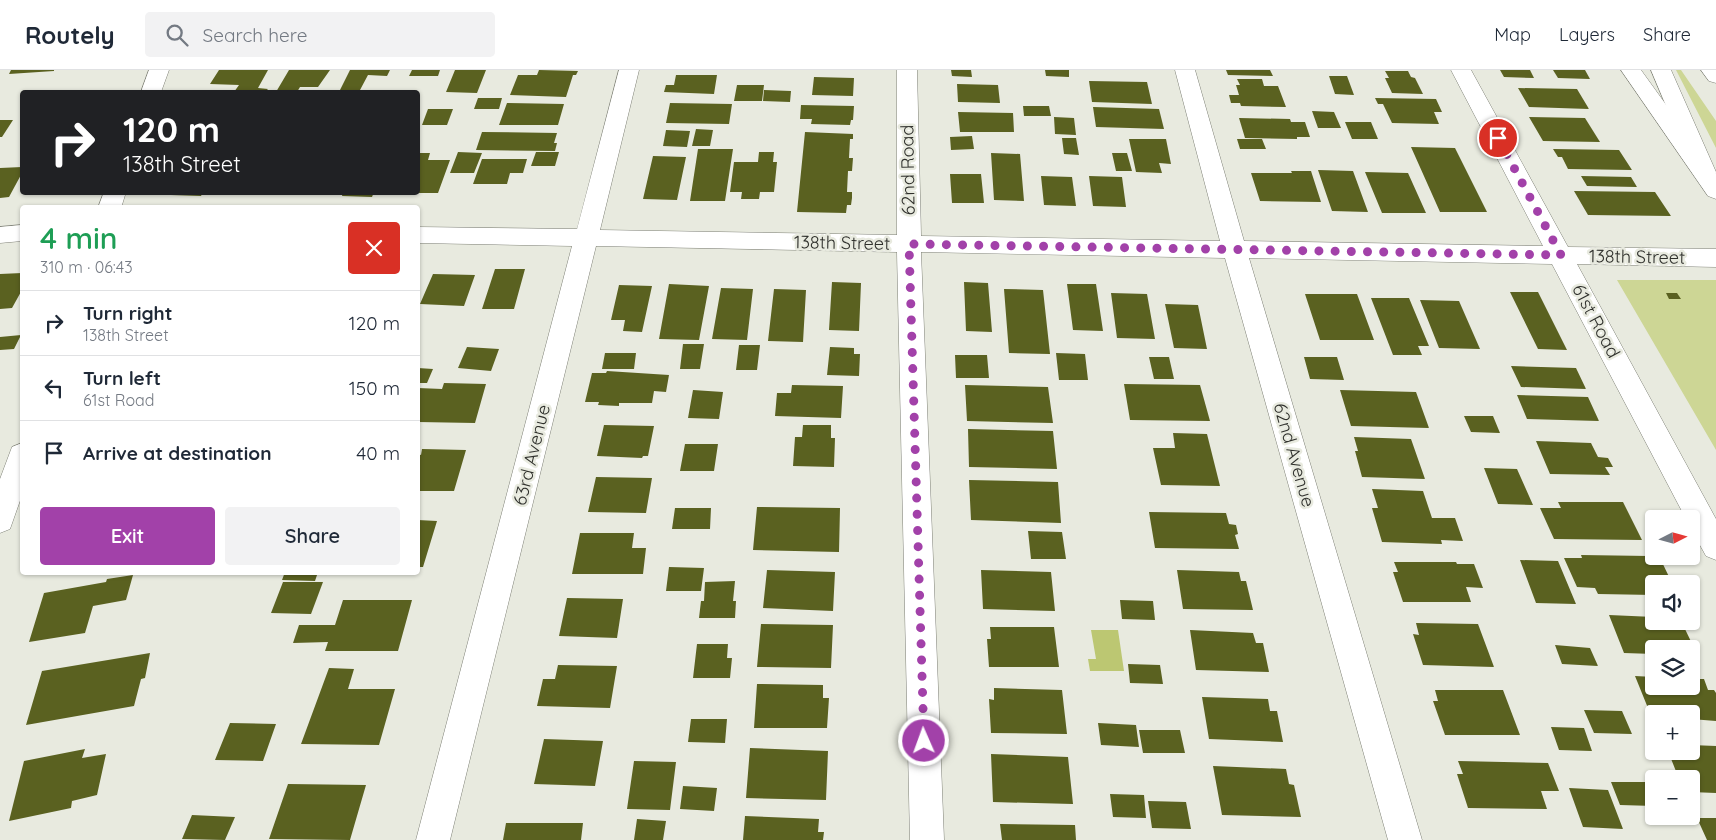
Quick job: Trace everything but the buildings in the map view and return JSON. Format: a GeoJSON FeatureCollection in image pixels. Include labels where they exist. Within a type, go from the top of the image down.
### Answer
{"type":"FeatureCollection","features":[{"type":"Feature","properties":{"kind":"main road"},"geometry":{"type":"LineString","coordinates":[[152,90],[159,70]]}},
{"type":"Feature","properties":{"kind":"main road","name":"63rd Avenue"},"geometry":{"type":"LineString","coordinates":[[433,840],[588,238],[629,70]]}},
{"type":"Feature","properties":{"kind":"main road","name":"62nd Road"},"geometry":{"type":"LineString","coordinates":[[907,70],[909,244],[927,840]]}},
{"type":"Feature","properties":{"kind":"main road","name":"62nd Avenue"},"geometry":{"type":"LineString","coordinates":[[1185,70],[1234,249],[1405,840]]}},
{"type":"Feature","properties":{"kind":"main road","name":"61st Road"},"geometry":{"type":"LineString","coordinates":[[1461,70],[1716,547]]}},
{"type":"Feature","properties":{"kind":"main road"},"geometry":{"type":"LineString","coordinates":[[1631,70],[1711,184]]}},
{"type":"Feature","properties":{"kind":"main road"},"geometry":{"type":"LineString","coordinates":[[1661,70],[1711,184]]}},
{"type":"Feature","properties":{"kind":"main road"},"geometry":{"type":"LineString","coordinates":[[1711,70],[1716,77]]}},
{"type":"Feature","properties":{"kind":"main road"},"geometry":{"type":"LineString","coordinates":[[0,234],[20,233]]}},
{"type":"Feature","properties":{"kind":"main road","name":"138th Street"},"geometry":{"type":"LineString","coordinates":[[420,235],[1716,258]]}},
{"type":"Feature","properties":{"kind":"main road"},"geometry":{"type":"LineString","coordinates":[[0,520],[20,461]]}},
{"type":"Feature","properties":{"kind":"shaded area"},"geometry":{"type":"Polygon","coordinates":[[[1676,70],[1681,70],[1716,121],[1716,148],[1676,70]]]}},
{"type":"Feature","properties":{"kind":"shaded area"},"geometry":{"type":"Polygon","coordinates":[[[1617,280],[1716,280],[1716,450],[1617,280]]]}},
{"type":"Feature","properties":{"kind":"shaded area"},"geometry":{"type":"Polygon","coordinates":[[[1091,630],[1118,630],[1124,671],[1090,671],[1088,659],[1096,659],[1091,630]]]}},
{"type":"Feature","properties":{"kind":"route"},"geometry":{"type":"LineString","coordinates":[[924,741],[909,244],[1561,255],[1498,138]]}}]}
